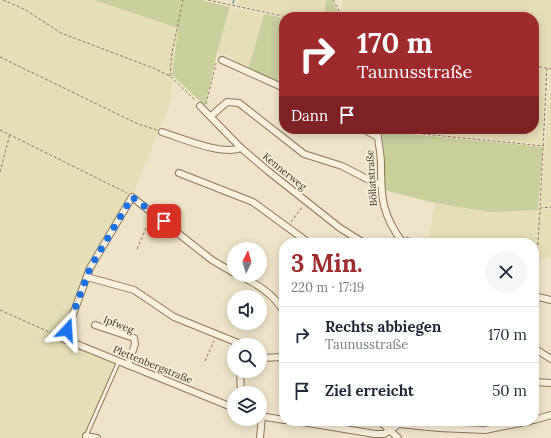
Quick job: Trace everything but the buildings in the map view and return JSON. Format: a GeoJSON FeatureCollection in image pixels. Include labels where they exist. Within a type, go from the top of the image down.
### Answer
{"type":"FeatureCollection","features":[{"type":"Feature","properties":{"kind":"street"},"geometry":{"type":"LineString","coordinates":[[222,60],[232,66],[279,86]]}},
{"type":"Feature","properties":{"kind":"street"},"geometry":{"type":"LineString","coordinates":[[211,116],[227,102],[239,104],[304,154],[342,166],[380,184]]}},
{"type":"Feature","properties":{"kind":"street","name":"Kennerweg"},"geometry":{"type":"LineString","coordinates":[[203,108],[241,148],[340,228],[356,238]]}},
{"type":"Feature","properties":{"kind":"street"},"geometry":{"type":"LineString","coordinates":[[162,132],[219,148],[232,150],[241,148]]}},
{"type":"Feature","properties":{"kind":"street"},"geometry":{"type":"LineString","coordinates":[[372,134],[378,137]]}},
{"type":"Feature","properties":{"kind":"street","name":"Böllatstraße"},"geometry":{"type":"LineString","coordinates":[[378,134],[381,162],[380,184],[383,209],[398,236]]}},
{"type":"Feature","properties":{"kind":"street"},"geometry":{"type":"LineString","coordinates":[[179,173],[247,199],[302,238]]}},
{"type":"Feature","properties":{"kind":"street"},"geometry":{"type":"LineString","coordinates":[[64,339],[87,277],[132,197],[212,260],[227,269]]}},
{"type":"Feature","properties":{"kind":"street"},"geometry":{"type":"LineString","coordinates":[[87,277],[134,290],[174,316],[227,339]]}},
{"type":"Feature","properties":{"kind":"street"},"geometry":{"type":"LineString","coordinates":[[252,282],[262,287],[279,302]]}},
{"type":"Feature","properties":{"kind":"street"},"geometry":{"type":"LineString","coordinates":[[539,297],[551,300]]}},
{"type":"Feature","properties":{"kind":"street","name":"Ipfweg"},"geometry":{"type":"LineString","coordinates":[[95,325],[134,338],[135,344],[128,364]]}},
{"type":"Feature","properties":{"kind":"street","name":"Plettenbergstraße"},"geometry":{"type":"LineString","coordinates":[[64,339],[227,405]]}},
{"type":"Feature","properties":{"kind":"street"},"geometry":{"type":"LineString","coordinates":[[539,352],[551,360]]}},
{"type":"Feature","properties":{"kind":"street"},"geometry":{"type":"LineString","coordinates":[[267,358],[279,357]]}},
{"type":"Feature","properties":{"kind":"street"},"geometry":{"type":"LineString","coordinates":[[539,382],[551,382]]}},
{"type":"Feature","properties":{"kind":"street"},"geometry":{"type":"LineString","coordinates":[[539,419],[551,416]]}},
{"type":"Feature","properties":{"kind":"street"},"geometry":{"type":"LineString","coordinates":[[267,417],[279,419]]}},
{"type":"Feature","properties":{"kind":"street"},"geometry":{"type":"LineString","coordinates":[[260,438],[261,426]]}},
{"type":"Feature","properties":{"kind":"street"},"geometry":{"type":"LineString","coordinates":[[326,426],[375,434],[384,434],[394,426]]}},
{"type":"Feature","properties":{"kind":"street"},"geometry":{"type":"LineString","coordinates":[[386,426],[398,438]]}},
{"type":"Feature","properties":{"kind":"street"},"geometry":{"type":"LineString","coordinates":[[422,426],[485,430],[505,426]]}},
{"type":"Feature","properties":{"kind":"street"},"geometry":{"type":"LineString","coordinates":[[86,437],[97,438]]}},
{"type":"Feature","properties":{"kind":"lane"},"geometry":{"type":"LineString","coordinates":[[86,437],[119,361]]}},
{"type":"Feature","properties":{"kind":"path"},"geometry":{"type":"LineString","coordinates":[[3,0],[24,9],[60,34],[153,68],[170,76],[203,108]]}},
{"type":"Feature","properties":{"kind":"path"},"geometry":{"type":"LineString","coordinates":[[170,76],[172,53],[183,0]]}},
{"type":"Feature","properties":{"kind":"path"},"geometry":{"type":"LineString","coordinates":[[208,0],[279,15]]}},
{"type":"Feature","properties":{"kind":"path"},"geometry":{"type":"LineString","coordinates":[[334,0],[340,12]]}},
{"type":"Feature","properties":{"kind":"path"},"geometry":{"type":"LineString","coordinates":[[0,57],[138,124],[162,132]]}},
{"type":"Feature","properties":{"kind":"path"},"geometry":{"type":"LineString","coordinates":[[203,108],[215,63],[222,60]]}},
{"type":"Feature","properties":{"kind":"path"},"geometry":{"type":"LineString","coordinates":[[539,67],[551,69]]}},
{"type":"Feature","properties":{"kind":"path"},"geometry":{"type":"LineString","coordinates":[[539,238],[547,68]]}},
{"type":"Feature","properties":{"kind":"path"},"geometry":{"type":"LineString","coordinates":[[0,130],[121,189],[132,197]]}},
{"type":"Feature","properties":{"kind":"path"},"geometry":{"type":"LineString","coordinates":[[0,172],[10,134]]}},
{"type":"Feature","properties":{"kind":"path"},"geometry":{"type":"LineString","coordinates":[[419,134],[544,146]]}},
{"type":"Feature","properties":{"kind":"path"},"geometry":{"type":"LineString","coordinates":[[287,228],[307,201]]}},
{"type":"Feature","properties":{"kind":"path"},"geometry":{"type":"LineString","coordinates":[[540,208],[551,207]]}},
{"type":"Feature","properties":{"kind":"path"},"geometry":{"type":"LineString","coordinates":[[137,249],[153,213]]}},
{"type":"Feature","properties":{"kind":"path"},"geometry":{"type":"LineString","coordinates":[[398,236],[416,238]]}},
{"type":"Feature","properties":{"kind":"path"},"geometry":{"type":"LineString","coordinates":[[0,310],[64,339]]}},
{"type":"Feature","properties":{"kind":"path"},"geometry":{"type":"LineString","coordinates":[[205,361],[217,335]]}},
{"type":"Feature","properties":{"kind":"shaded area"},"geometry":{"type":"Polygon","coordinates":[[[0,0],[94,0],[178,28],[174,49],[171,100],[134,191],[99,252],[64,338],[119,361],[86,438],[0,438],[0,0]]]}},
{"type":"Feature","properties":{"kind":"shaded area"},"geometry":{"type":"Polygon","coordinates":[[[239,0],[326,0],[324,12],[279,12],[279,14],[238,5],[239,0]]]}},
{"type":"Feature","properties":{"kind":"shaded area"},"geometry":{"type":"Polygon","coordinates":[[[343,0],[551,0],[551,68],[539,66],[539,12],[344,12],[342,9],[343,0]]]}},
{"type":"Feature","properties":{"kind":"shaded area"},"geometry":{"type":"Polygon","coordinates":[[[230,7],[264,14],[248,70],[237,65],[235,58],[217,52],[230,7]]]}},
{"type":"Feature","properties":{"kind":"shaded area"},"geometry":{"type":"Polygon","coordinates":[[[539,68],[546,70],[542,144],[436,134],[539,134],[539,68]]]}},
{"type":"Feature","properties":{"kind":"shaded area"},"geometry":{"type":"Polygon","coordinates":[[[550,70],[551,206],[541,206],[550,70]]]}},
{"type":"Feature","properties":{"kind":"shaded area"},"geometry":{"type":"Polygon","coordinates":[[[435,203],[490,212],[551,209],[551,258],[539,258],[539,238],[429,238],[435,203]]]}},
{"type":"Feature","properties":{"kind":"green space"},"geometry":{"type":"Polygon","coordinates":[[[94,0],[201,0],[230,7],[217,52],[205,106],[172,75],[178,28],[94,0]]]}},
{"type":"Feature","properties":{"kind":"green space"},"geometry":{"type":"Polygon","coordinates":[[[326,0],[332,0],[338,12],[324,12],[326,0]]]}},
{"type":"Feature","properties":{"kind":"green space"},"geometry":{"type":"Polygon","coordinates":[[[264,14],[279,17],[279,74],[277,82],[248,70],[264,14]]]}},
{"type":"Feature","properties":{"kind":"green space"},"geometry":{"type":"Polygon","coordinates":[[[382,134],[409,134],[543,147],[538,210],[490,212],[435,203],[384,190],[384,154],[382,134]]]}},
{"type":"Feature","properties":{"kind":"route"},"geometry":{"type":"LineString","coordinates":[[67,330],[90,268],[132,197],[164,221]]}}]}
